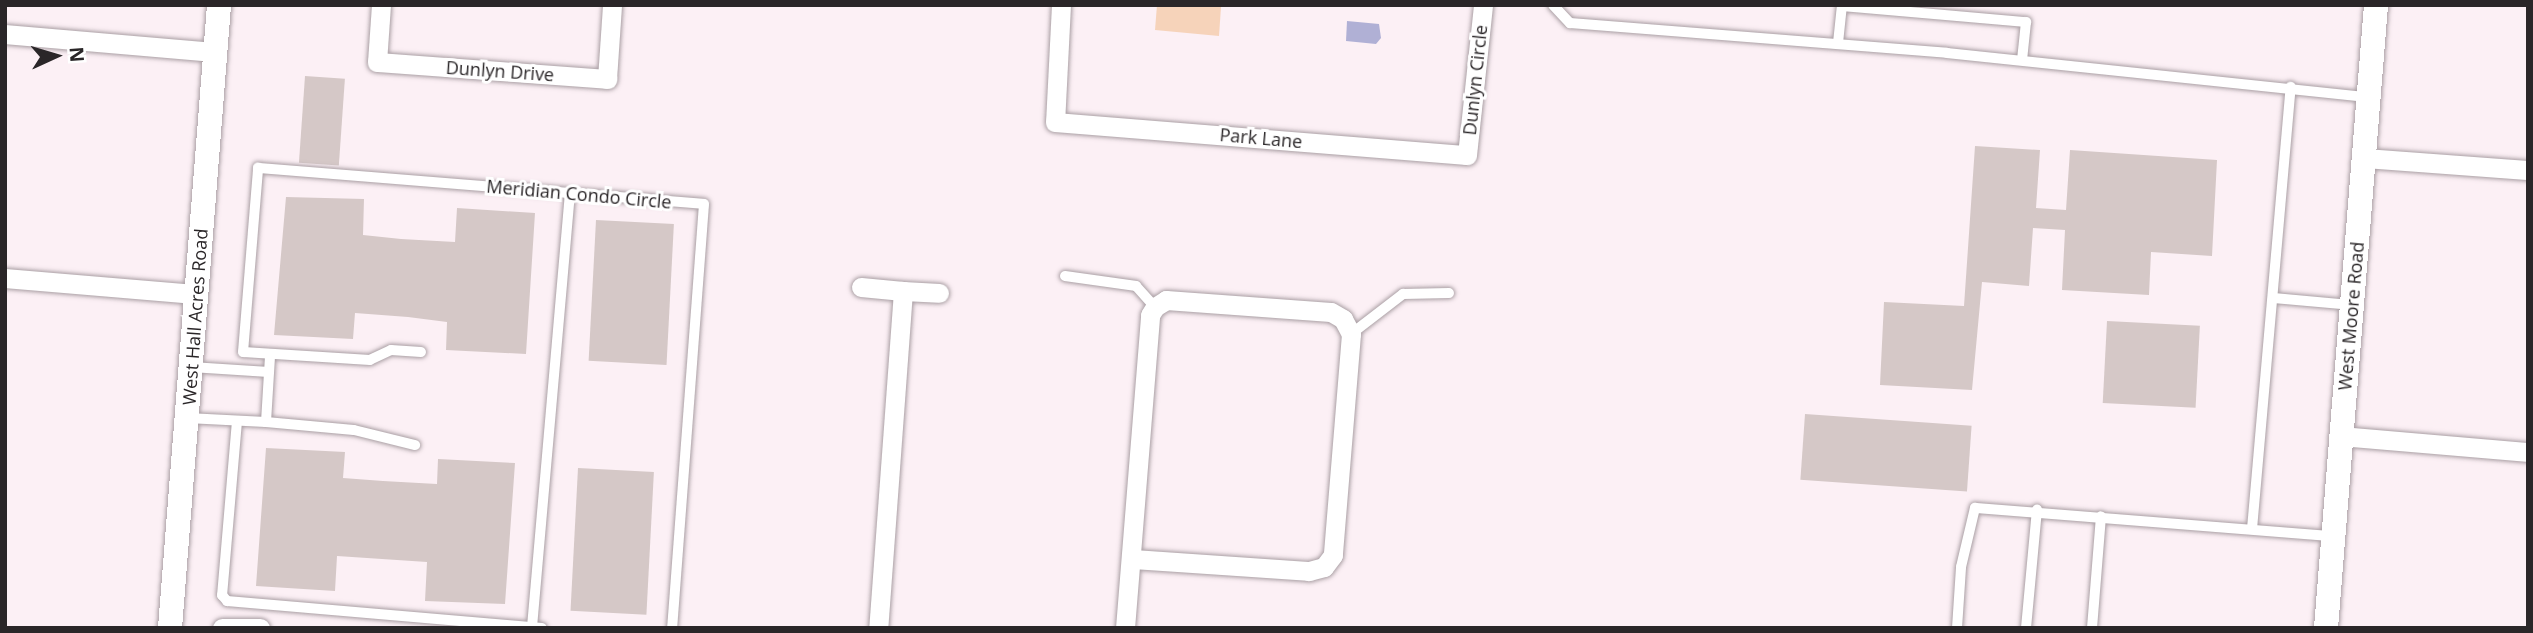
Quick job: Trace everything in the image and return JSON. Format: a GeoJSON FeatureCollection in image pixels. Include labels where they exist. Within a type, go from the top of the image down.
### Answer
{"type":"FeatureCollection","features":[{"type":"Feature","properties":{"kind":"street","name":"West Hall Acres Road"},"geometry":{"type":"LineString","coordinates":[[170,628],[219,5]]}},
{"type":"Feature","properties":{"kind":"street","name":"Dunlyn Drive"},"geometry":{"type":"LineString","coordinates":[[382,5],[377,62],[607,79],[612,5]]}},
{"type":"Feature","properties":{"kind":"street","name":"Park Lane"},"geometry":{"type":"LineString","coordinates":[[1061,5],[1055,122],[1467,155]]}},
{"type":"Feature","properties":{"kind":"street","name":"Dunlyn Circle"},"geometry":{"type":"LineString","coordinates":[[1467,155],[1483,5]]}},
{"type":"Feature","properties":{"kind":"street","name":"West Moore Road"},"geometry":{"type":"LineString","coordinates":[[2326,628],[2376,5]]}},
{"type":"Feature","properties":{"kind":"street"},"geometry":{"type":"LineString","coordinates":[[5,34],[216,52]]}},
{"type":"Feature","properties":{"kind":"street"},"geometry":{"type":"LineString","coordinates":[[2364,158],[2528,170]]}},
{"type":"Feature","properties":{"kind":"street"},"geometry":{"type":"LineString","coordinates":[[5,278],[197,294]]}},
{"type":"Feature","properties":{"kind":"street"},"geometry":{"type":"LineString","coordinates":[[860,287],[939,293]]}},
{"type":"Feature","properties":{"kind":"street"},"geometry":{"type":"LineString","coordinates":[[878,628],[902,291]]}},
{"type":"Feature","properties":{"kind":"street"},"geometry":{"type":"LineString","coordinates":[[1125,628],[1131,559],[1155,307],[1166,300],[1331,312],[1351,334],[1333,555],[1324,567],[1309,571],[1131,559]]}},
{"type":"Feature","properties":{"kind":"street"},"geometry":{"type":"LineString","coordinates":[[2341,436],[2528,452]]}},
{"type":"Feature","properties":{"kind":"street"},"geometry":{"type":"LineString","coordinates":[[222,628],[254,627]]}},
{"type":"Feature","properties":{"kind":"lane"},"geometry":{"type":"LineString","coordinates":[[1553,5],[1570,23],[2022,60],[2369,97]]}},
{"type":"Feature","properties":{"kind":"lane"},"geometry":{"type":"LineString","coordinates":[[1838,43],[1842,6],[2026,22],[2022,60]]}},
{"type":"Feature","properties":{"kind":"lane"},"geometry":{"type":"LineString","coordinates":[[2252,529],[2291,87]]}},
{"type":"Feature","properties":{"kind":"lane","name":"Meridian Condo Circle"},"geometry":{"type":"LineString","coordinates":[[270,356],[243,352],[258,169],[704,204],[672,628]]}},
{"type":"Feature","properties":{"kind":"lane"},"geometry":{"type":"LineString","coordinates":[[532,627],[570,193]]}},
{"type":"Feature","properties":{"kind":"lane"},"geometry":{"type":"LineString","coordinates":[[1065,276],[1136,286],[1155,307]]}},
{"type":"Feature","properties":{"kind":"lane"},"geometry":{"type":"LineString","coordinates":[[1351,334],[1403,294],[1449,293]]}},
{"type":"Feature","properties":{"kind":"lane"},"geometry":{"type":"LineString","coordinates":[[2273,298],[2352,305]]}},
{"type":"Feature","properties":{"kind":"lane"},"geometry":{"type":"LineString","coordinates":[[266,422],[270,356],[370,360],[391,350],[421,352]]}},
{"type":"Feature","properties":{"kind":"lane"},"geometry":{"type":"LineString","coordinates":[[191,367],[269,372]]}},
{"type":"Feature","properties":{"kind":"lane"},"geometry":{"type":"LineString","coordinates":[[187,418],[354,430],[415,445]]}},
{"type":"Feature","properties":{"kind":"lane"},"geometry":{"type":"LineString","coordinates":[[237,421],[222,595],[227,601],[542,628]]}},
{"type":"Feature","properties":{"kind":"lane"},"geometry":{"type":"LineString","coordinates":[[1957,628],[1961,567],[1975,508],[2037,510],[2333,537]]}},
{"type":"Feature","properties":{"kind":"lane"},"geometry":{"type":"LineString","coordinates":[[2026,628],[2037,510]]}},
{"type":"Feature","properties":{"kind":"lane"},"geometry":{"type":"LineString","coordinates":[[2092,628],[2101,516]]}},
{"type":"Feature","properties":{"kind":"shaded area"},"geometry":{"type":"Polygon","coordinates":[[[1157,5],[1221,7],[1219,36],[1155,30],[1157,5]]]}},
{"type":"Feature","properties":{"kind":"water"},"geometry":{"type":"Polygon","coordinates":[[[1347,21],[1379,24],[1381,38],[1376,44],[1346,41],[1347,21]]]}},
{"type":"Feature","properties":{"kind":"building"},"geometry":{"type":"Polygon","coordinates":[[[305,76],[345,79],[339,166],[299,163],[305,76]]]}},
{"type":"Feature","properties":{"kind":"building"},"geometry":{"type":"Polygon","coordinates":[[[1975,146],[2040,150],[2036,208],[2066,210],[2070,150],[2217,160],[2212,256],[2151,252],[2149,295],[2062,290],[2065,230],[2033,228],[2029,286],[1982,282],[1972,390],[1880,385],[1884,302],[1964,306],[1975,146]]]}},
{"type":"Feature","properties":{"kind":"building"},"geometry":{"type":"Polygon","coordinates":[[[286,197],[364,199],[363,235],[401,239],[455,242],[457,208],[535,213],[526,354],[446,350],[447,322],[355,313],[353,339],[274,335],[286,197]]]}},
{"type":"Feature","properties":{"kind":"building"},"geometry":{"type":"Polygon","coordinates":[[[596,220],[674,224],[667,365],[589,361],[596,220]]]}},
{"type":"Feature","properties":{"kind":"building"},"geometry":{"type":"Polygon","coordinates":[[[2107,321],[2200,326],[2196,408],[2103,403],[2107,321]]]}},
{"type":"Feature","properties":{"kind":"building"},"geometry":{"type":"Polygon","coordinates":[[[1805,414],[1972,426],[1967,491],[1800,480],[1805,414]]]}},
{"type":"Feature","properties":{"kind":"building"},"geometry":{"type":"Polygon","coordinates":[[[266,448],[345,452],[343,478],[383,481],[437,484],[438,459],[515,463],[505,604],[425,601],[427,562],[337,556],[335,591],[256,586],[266,448]]]}},
{"type":"Feature","properties":{"kind":"building"},"geometry":{"type":"Polygon","coordinates":[[[578,468],[654,472],[646,615],[571,611],[578,468]]]}}]}
